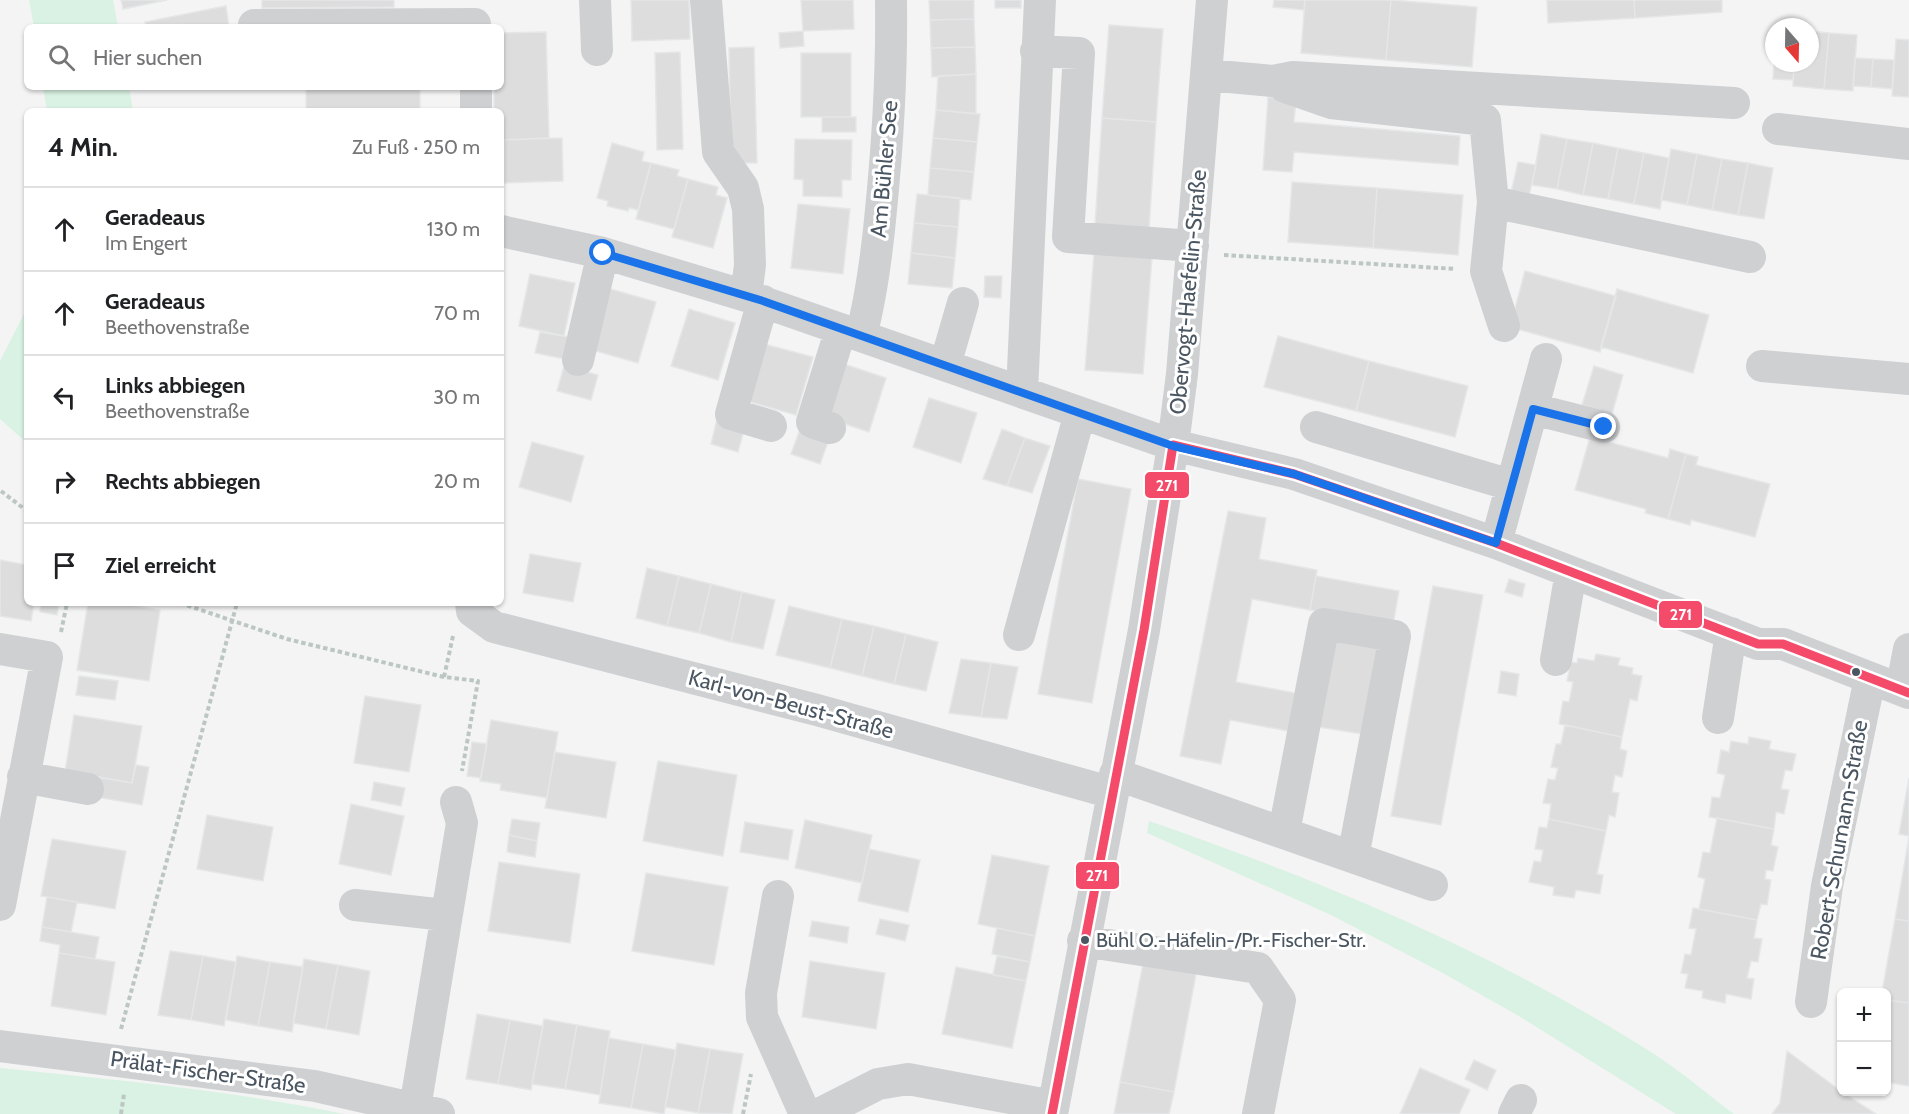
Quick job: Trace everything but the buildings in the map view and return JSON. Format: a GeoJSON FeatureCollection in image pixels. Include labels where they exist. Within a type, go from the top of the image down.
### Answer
{"type":"FeatureCollection","features":[{"type":"Feature","properties":{"kind":"street"},"geometry":{"type":"LineString","coordinates":[[596,0],[597,50]]}},
{"type":"Feature","properties":{"kind":"street"},"geometry":{"type":"LineString","coordinates":[[706,0],[718,152],[743,188],[748,209],[754,299],[731,414],[771,426]]}},
{"type":"Feature","properties":{"kind":"street","name":"Am Bühler See"},"geometry":{"type":"LineString","coordinates":[[830,428],[812,422],[851,332],[872,295],[886,167],[892,76],[891,0]]}},
{"type":"Feature","properties":{"kind":"street"},"geometry":{"type":"LineString","coordinates":[[1022,392],[1040,0]]}},
{"type":"Feature","properties":{"kind":"street","name":"Obervogt-Haefelin-Straße"},"geometry":{"type":"LineString","coordinates":[[1052,1110],[1144,630],[1173,446],[1193,250],[1212,0]]}},
{"type":"Feature","properties":{"kind":"street"},"geometry":{"type":"LineString","coordinates":[[282,24],[475,17]]}},
{"type":"Feature","properties":{"kind":"street"},"geometry":{"type":"LineString","coordinates":[[1036,51],[1080,40],[1068,237],[1193,250]]}},
{"type":"Feature","properties":{"kind":"street"},"geometry":{"type":"LineString","coordinates":[[1207,75],[1273,81],[1331,103],[1485,120],[1492,202],[1486,271],[1504,326]]}},
{"type":"Feature","properties":{"kind":"street"},"geometry":{"type":"LineString","coordinates":[[1273,81],[1293,77],[1734,103]]}},
{"type":"Feature","properties":{"kind":"street"},"geometry":{"type":"LineString","coordinates":[[476,90],[476,108]]}},
{"type":"Feature","properties":{"kind":"street"},"geometry":{"type":"LineString","coordinates":[[1778,129],[1909,144]]}},
{"type":"Feature","properties":{"kind":"street"},"geometry":{"type":"LineString","coordinates":[[1492,202],[1750,257]]}},
{"type":"Feature","properties":{"kind":"street"},"geometry":{"type":"LineString","coordinates":[[504,232],[603,253],[754,299],[1173,446],[1294,474],[1496,543],[1758,644],[1783,644],[1905,692],[1909,649]]}},
{"type":"Feature","properties":{"kind":"street"},"geometry":{"type":"LineString","coordinates":[[578,360],[603,253]]}},
{"type":"Feature","properties":{"kind":"street"},"geometry":{"type":"LineString","coordinates":[[945,365],[963,303]]}},
{"type":"Feature","properties":{"kind":"street"},"geometry":{"type":"LineString","coordinates":[[1496,543],[1546,359]]}},
{"type":"Feature","properties":{"kind":"street"},"geometry":{"type":"LineString","coordinates":[[1762,366],[1909,378]]}},
{"type":"Feature","properties":{"kind":"street"},"geometry":{"type":"LineString","coordinates":[[1533,409],[1604,427]]}},
{"type":"Feature","properties":{"kind":"street"},"geometry":{"type":"LineString","coordinates":[[1019,635],[1080,412]]}},
{"type":"Feature","properties":{"kind":"street"},"geometry":{"type":"LineString","coordinates":[[1316,427],[1511,484]]}},
{"type":"Feature","properties":{"kind":"street"},"geometry":{"type":"LineString","coordinates":[[1556,660],[1571,572]]}},
{"type":"Feature","properties":{"kind":"street","name":"Karl-von-Beust-Straße"},"geometry":{"type":"LineString","coordinates":[[471,607],[494,627],[1114,783],[1284,832],[1432,885]]}},
{"type":"Feature","properties":{"kind":"street"},"geometry":{"type":"LineString","coordinates":[[1284,832],[1324,624],[1395,636],[1353,858]]}},
{"type":"Feature","properties":{"kind":"street"},"geometry":{"type":"LineString","coordinates":[[1718,718],[1731,633]]}},
{"type":"Feature","properties":{"kind":"street"},"geometry":{"type":"LineString","coordinates":[[0,649],[46,657],[0,905]]}},
{"type":"Feature","properties":{"kind":"street","name":"Robert-Schumann-Straße"},"geometry":{"type":"LineString","coordinates":[[1811,1002],[1827,886],[1870,678]]}},
{"type":"Feature","properties":{"kind":"street"},"geometry":{"type":"LineString","coordinates":[[23,777],[88,789]]}},
{"type":"Feature","properties":{"kind":"street","name":"Prälat-Fischer-Straße"},"geometry":{"type":"LineString","coordinates":[[0,1046],[315,1086],[427,1111],[445,915],[462,823],[456,802]]}},
{"type":"Feature","properties":{"kind":"street"},"geometry":{"type":"LineString","coordinates":[[778,896],[761,993],[762,1017],[805,1114]]}},
{"type":"Feature","properties":{"kind":"street"},"geometry":{"type":"LineString","coordinates":[[355,905],[445,915]]}},
{"type":"Feature","properties":{"kind":"street"},"geometry":{"type":"LineString","coordinates":[[1083,941],[1258,968],[1280,1000],[1258,1114]]}},
{"type":"Feature","properties":{"kind":"street"},"geometry":{"type":"LineString","coordinates":[[819,1114],[878,1084],[908,1080],[1052,1110]]}},
{"type":"Feature","properties":{"kind":"path"},"geometry":{"type":"LineString","coordinates":[[1193,250],[1486,271]]}},
{"type":"Feature","properties":{"kind":"path"},"geometry":{"type":"LineString","coordinates":[[1,491],[24,509]]}},
{"type":"Feature","properties":{"kind":"path"},"geometry":{"type":"LineString","coordinates":[[188,606],[287,639],[444,677],[478,681],[456,802]]}},
{"type":"Feature","properties":{"kind":"path"},"geometry":{"type":"LineString","coordinates":[[113,1059],[236,606]]}},
{"type":"Feature","properties":{"kind":"path"},"geometry":{"type":"LineString","coordinates":[[444,677],[454,632],[471,607]]}},
{"type":"Feature","properties":{"kind":"green space"},"geometry":{"type":"Polygon","coordinates":[[[29,0],[113,0],[117,24],[33,24],[29,0]]]}},
{"type":"Feature","properties":{"kind":"green space"},"geometry":{"type":"Polygon","coordinates":[[[44,90],[130,90],[132,108],[46,108],[44,90]]]}},
{"type":"Feature","properties":{"kind":"green space"},"geometry":{"type":"Polygon","coordinates":[[[24,314],[24,440],[0,419],[0,361],[24,314]]]}},
{"type":"Feature","properties":{"kind":"green space"},"geometry":{"type":"Polygon","coordinates":[[[1149,821],[1215,844],[1344,895],[1471,952],[1594,1017],[1654,1054],[1734,1114],[1676,1114],[1517,1015],[1441,972],[1331,915],[1147,833],[1149,821]]]}},
{"type":"Feature","properties":{"kind":"green space"},"geometry":{"type":"Polygon","coordinates":[[[0,1068],[216,1092],[344,1114],[0,1114],[0,1068]]]}},
{"type":"Feature","properties":{"kind":"transit line","name":"271"},"geometry":{"type":"LineString","coordinates":[[1052,1114],[1144,630],[1173,445],[1294,474],[1496,543],[1758,644],[1783,644],[1909,693]]}},
{"type":"Feature","properties":{"kind":"place","name":"Bühl O.-Häfelin-/Pr.-Fischer-Str."},"geometry":{"type":"Point","coordinates":[1085,940]}},
{"type":"Feature","properties":{"kind":"route"},"geometry":{"type":"LineString","coordinates":[[603,253],[763,301],[1173,446],[1294,474],[1496,543],[1533,409],[1604,427]]}}]}
